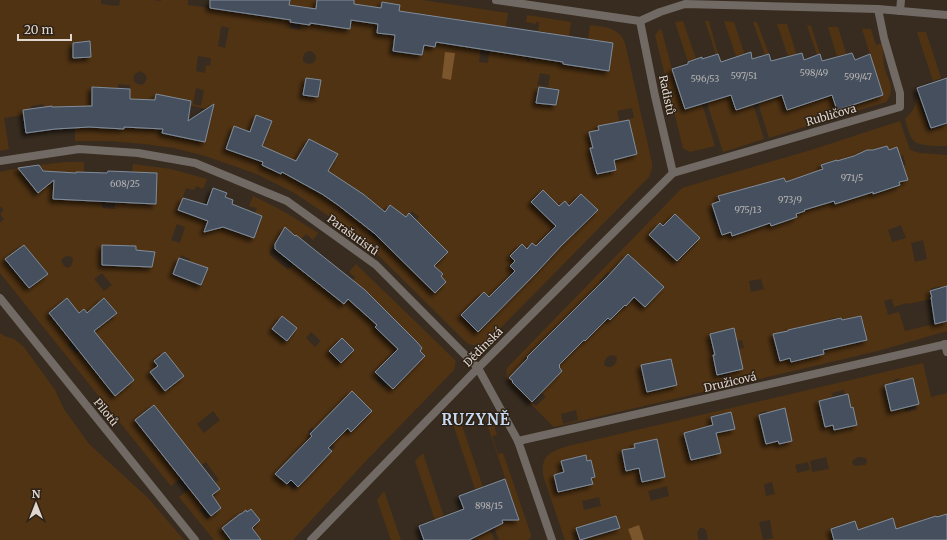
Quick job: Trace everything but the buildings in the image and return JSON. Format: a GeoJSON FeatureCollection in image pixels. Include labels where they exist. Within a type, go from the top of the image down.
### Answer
{"type":"FeatureCollection","features":[{"type":"Feature","properties":{"kind":"street"},"geometry":{"type":"LineString","coordinates":[[496,0],[640,21],[660,12],[685,4],[878,9],[947,15]]}},
{"type":"Feature","properties":{"kind":"street"},"geometry":{"type":"LineString","coordinates":[[900,11],[901,0]]}},
{"type":"Feature","properties":{"kind":"street","name":"Rubličova"},"geometry":{"type":"LineString","coordinates":[[673,173],[900,107],[900,93],[884,38],[878,9]]}},
{"type":"Feature","properties":{"kind":"street","name":"Radistů"},"geometry":{"type":"LineString","coordinates":[[640,21],[673,173]]}},
{"type":"Feature","properties":{"kind":"street","name":"Parašutistů"},"geometry":{"type":"LineString","coordinates":[[0,161],[79,149],[138,153],[195,163],[287,201],[376,265],[478,368],[518,441],[552,540]]}},
{"type":"Feature","properties":{"kind":"street","name":"Dědinská"},"geometry":{"type":"LineString","coordinates":[[311,540],[478,368],[673,173]]}},
{"type":"Feature","properties":{"kind":"street","name":"Pilotů"},"geometry":{"type":"LineString","coordinates":[[0,298],[195,540]]}},
{"type":"Feature","properties":{"kind":"street","name":"Družicová"},"geometry":{"type":"LineString","coordinates":[[518,441],[946,347]]}},
{"type":"Feature","properties":{"kind":"shaded area"},"geometry":{"type":"Polygon","coordinates":[[[0,0],[101,0],[101,4],[119,6],[120,0],[188,0],[188,5],[224,10],[240,0],[238,13],[247,14],[249,0],[253,0],[251,14],[287,20],[290,0],[317,0],[314,24],[350,29],[354,0],[422,0],[508,13],[501,52],[527,56],[527,61],[529,62],[530,56],[544,58],[548,32],[538,31],[539,22],[536,22],[536,24],[526,22],[527,15],[571,22],[569,36],[567,36],[563,64],[609,71],[613,43],[588,39],[590,25],[606,27],[615,31],[625,43],[652,168],[649,177],[485,344],[476,346],[467,343],[373,250],[349,230],[296,194],[259,175],[205,156],[174,148],[109,141],[75,141],[75,128],[85,127],[85,107],[63,107],[64,128],[55,129],[52,106],[44,107],[43,104],[31,106],[31,109],[23,110],[24,115],[4,118],[9,149],[0,151],[0,0]],[[382,2],[377,33],[395,35],[393,51],[422,55],[424,39],[413,37],[417,13],[399,11],[399,5],[382,2]],[[293,6],[290,28],[300,30],[301,24],[310,25],[312,8],[293,6]],[[422,14],[420,27],[428,29],[430,15],[422,14]],[[444,17],[440,42],[476,47],[480,23],[444,17]],[[221,26],[218,46],[225,48],[229,28],[221,26]],[[428,29],[426,45],[435,47],[438,31],[428,29]],[[90,41],[73,43],[73,58],[90,41]],[[481,46],[479,62],[488,63],[490,47],[481,46]],[[311,51],[306,52],[303,56],[303,61],[307,64],[313,63],[316,59],[314,53],[311,51]],[[198,56],[196,71],[205,73],[206,65],[210,66],[211,58],[198,56]],[[139,71],[134,75],[134,81],[139,84],[144,84],[147,78],[145,74],[139,71]],[[540,73],[537,85],[548,87],[550,75],[540,73]],[[118,84],[118,88],[93,87],[92,105],[96,106],[95,128],[124,129],[125,105],[129,105],[130,85],[118,84]],[[539,86],[537,102],[557,105],[559,89],[539,86]],[[196,88],[193,104],[201,106],[204,90],[196,88]],[[156,94],[149,128],[162,131],[162,133],[205,142],[213,106],[211,105],[206,109],[190,105],[190,101],[156,94]],[[632,108],[617,111],[619,121],[634,118],[632,108]],[[272,121],[250,132],[227,149],[257,160],[272,121]],[[629,123],[590,132],[593,148],[591,148],[614,160],[637,154],[629,123]],[[309,139],[289,175],[317,191],[338,155],[309,139]],[[336,176],[332,200],[345,182],[336,176]],[[542,190],[531,202],[549,220],[555,214],[575,234],[598,210],[581,194],[569,206],[565,201],[559,206],[542,190]],[[360,191],[345,210],[370,230],[368,233],[376,239],[398,211],[390,205],[385,212],[360,191]],[[412,211],[400,223],[407,230],[419,217],[412,211]],[[421,225],[440,260],[448,252],[421,225]],[[557,226],[553,254],[569,238],[557,226]],[[532,243],[527,249],[522,244],[515,261],[510,266],[526,283],[549,260],[532,243]],[[436,268],[423,282],[435,293],[446,282],[441,276],[442,274],[436,268]],[[502,284],[494,292],[506,304],[514,296],[502,284]],[[484,293],[461,315],[478,332],[501,309],[484,293]]]}},
{"type":"Feature","properties":{"kind":"shaded area"},"geometry":{"type":"Polygon","coordinates":[[[683,21],[696,59],[688,62],[675,22],[683,21]]]}},
{"type":"Feature","properties":{"kind":"shaded area"},"geometry":{"type":"Polygon","coordinates":[[[705,21],[709,21],[718,54],[716,55],[705,21]]]}},
{"type":"Feature","properties":{"kind":"shaded area"},"geometry":{"type":"Polygon","coordinates":[[[724,21],[734,22],[746,59],[738,62],[724,21]]]}},
{"type":"Feature","properties":{"kind":"shaded area"},"geometry":{"type":"Polygon","coordinates":[[[753,22],[757,22],[769,54],[765,55],[753,22]]]}},
{"type":"Feature","properties":{"kind":"shaded area"},"geometry":{"type":"Polygon","coordinates":[[[777,24],[787,24],[798,59],[790,62],[777,24]]]}},
{"type":"Feature","properties":{"kind":"shaded area"},"geometry":{"type":"Polygon","coordinates":[[[807,25],[811,26],[820,54],[817,55],[807,25]]]}},
{"type":"Feature","properties":{"kind":"shaded area"},"geometry":{"type":"Polygon","coordinates":[[[828,27],[838,27],[848,60],[839,63],[828,27]]]}},
{"type":"Feature","properties":{"kind":"shaded area"},"geometry":{"type":"Polygon","coordinates":[[[661,28],[685,109],[702,104],[715,146],[690,152],[683,148],[655,35],[661,28]]]}},
{"type":"Feature","properties":{"kind":"shaded area"},"geometry":{"type":"Polygon","coordinates":[[[862,29],[871,29],[876,45],[883,43],[884,66],[891,88],[891,92],[886,102],[769,138],[758,103],[782,95],[832,95],[837,110],[883,95],[862,29]]]}},
{"type":"Feature","properties":{"kind":"shaded area"},"geometry":{"type":"Polygon","coordinates":[[[917,32],[926,32],[941,78],[933,81],[917,32]]]}},
{"type":"Feature","properties":{"kind":"shaded area"},"geometry":{"type":"Polygon","coordinates":[[[445,52],[455,53],[451,80],[442,78],[445,52]]]}},
{"type":"Feature","properties":{"kind":"shaded area"},"geometry":{"type":"Polygon","coordinates":[[[731,95],[736,110],[753,104],[764,139],[723,152],[707,103],[731,95]]]}},
{"type":"Feature","properties":{"kind":"shaded area"},"geometry":{"type":"Polygon","coordinates":[[[917,95],[929,130],[947,125],[947,146],[924,145],[913,140],[909,133],[905,119],[914,108],[917,95]]]}},
{"type":"Feature","properties":{"kind":"shaded area"},"geometry":{"type":"Polygon","coordinates":[[[900,121],[910,150],[920,153],[947,155],[947,289],[946,286],[940,288],[940,286],[930,289],[931,299],[894,307],[892,299],[884,301],[888,315],[899,312],[905,331],[947,321],[947,331],[878,351],[554,427],[506,378],[507,368],[682,188],[811,150],[900,121]],[[887,146],[844,159],[838,164],[837,160],[822,164],[823,169],[815,172],[825,204],[834,201],[835,204],[872,191],[874,194],[900,186],[899,182],[907,180],[903,166],[906,165],[903,155],[900,156],[889,150],[887,146]],[[784,178],[719,196],[720,201],[712,204],[714,212],[711,213],[715,223],[718,222],[722,235],[731,232],[732,236],[769,223],[771,226],[797,217],[796,214],[805,211],[794,179],[786,182],[784,178]],[[675,214],[663,226],[649,235],[677,261],[700,238],[675,214]],[[901,225],[888,230],[892,242],[906,238],[901,225]],[[923,240],[911,243],[915,262],[927,259],[923,240]],[[629,253],[620,263],[625,268],[615,279],[608,272],[599,281],[625,306],[634,297],[645,307],[663,287],[632,258],[633,257],[629,253]],[[761,279],[749,281],[751,292],[764,289],[761,279]],[[595,288],[576,308],[577,309],[610,320],[619,311],[595,288]],[[861,316],[842,320],[841,317],[829,319],[831,328],[856,344],[867,341],[861,316]],[[817,324],[773,334],[780,361],[790,358],[791,362],[824,354],[817,324]],[[734,328],[710,334],[715,355],[713,356],[717,375],[719,375],[720,378],[729,375],[728,372],[743,369],[739,349],[744,348],[742,340],[737,341],[734,328]],[[543,341],[563,361],[571,352],[543,341]],[[612,355],[607,357],[604,365],[608,367],[613,366],[616,362],[616,356],[612,355]],[[528,357],[510,378],[513,381],[512,382],[536,406],[546,397],[538,389],[553,381],[562,371],[559,367],[560,366],[528,357]],[[671,359],[642,365],[647,392],[677,385],[671,359]],[[576,410],[561,414],[563,424],[578,420],[576,410]]]}},
{"type":"Feature","properties":{"kind":"shaded area"},"geometry":{"type":"Polygon","coordinates":[[[84,162],[84,173],[76,172],[75,176],[65,173],[54,176],[53,199],[102,201],[102,208],[115,209],[115,202],[156,204],[157,174],[132,172],[133,164],[171,169],[207,179],[203,189],[196,186],[194,190],[186,188],[178,210],[254,238],[262,216],[255,213],[257,208],[249,206],[253,196],[286,213],[318,233],[313,240],[306,234],[301,239],[285,227],[269,254],[288,270],[294,264],[344,304],[359,286],[353,281],[355,277],[349,272],[356,264],[456,361],[454,370],[364,463],[293,540],[261,540],[252,528],[260,520],[251,509],[247,512],[246,510],[222,528],[231,540],[214,540],[179,497],[190,489],[202,503],[220,489],[215,483],[219,480],[206,462],[201,465],[196,459],[178,474],[181,478],[171,486],[0,273],[0,223],[4,219],[0,214],[4,210],[0,206],[0,172],[18,168],[38,192],[51,182],[39,165],[84,162]],[[177,224],[171,240],[180,243],[185,227],[177,224]],[[24,245],[6,259],[29,288],[48,273],[24,245]],[[130,246],[152,267],[154,252],[136,250],[130,246]],[[181,255],[173,274],[182,278],[190,259],[181,255]],[[66,256],[63,258],[61,261],[64,266],[68,268],[71,266],[73,261],[72,257],[66,256]],[[199,266],[192,282],[201,286],[208,268],[199,266]],[[102,273],[94,279],[104,291],[112,285],[102,273]],[[67,298],[49,313],[72,341],[68,345],[76,354],[96,338],[94,332],[117,313],[105,298],[87,313],[84,309],[79,313],[67,298]],[[388,314],[375,327],[398,349],[376,380],[384,387],[387,384],[393,389],[425,356],[420,351],[422,348],[417,342],[388,314]],[[282,316],[272,329],[287,342],[297,328],[282,316]],[[311,332],[306,338],[315,347],[321,341],[311,332]],[[342,338],[330,351],[341,363],[354,350],[342,338]],[[110,351],[92,367],[115,395],[133,381],[110,351]],[[165,352],[154,361],[158,366],[150,373],[157,381],[170,387],[184,376],[165,352]],[[352,392],[332,413],[351,432],[372,411],[352,392]],[[153,405],[135,420],[158,449],[177,435],[153,405]],[[213,411],[197,424],[204,433],[220,420],[213,411]],[[311,428],[308,432],[312,436],[275,473],[293,489],[297,486],[298,487],[335,447],[316,428],[314,430],[311,428]],[[187,447],[168,462],[178,474],[187,447]],[[214,499],[200,510],[207,519],[221,508],[214,499]]]}},
{"type":"Feature","properties":{"kind":"shaded area"},"geometry":{"type":"Polygon","coordinates":[[[0,333],[14,339],[24,347],[55,390],[64,409],[89,444],[148,498],[184,540],[0,540],[0,333]]]}},
{"type":"Feature","properties":{"kind":"shaded area"},"geometry":{"type":"Polygon","coordinates":[[[923,363],[931,397],[947,393],[947,514],[944,515],[945,518],[938,520],[936,516],[921,520],[923,525],[917,536],[893,529],[896,528],[893,518],[867,527],[871,537],[861,540],[855,521],[831,529],[834,540],[763,540],[708,540],[706,530],[700,528],[697,534],[699,540],[644,540],[639,526],[628,529],[632,540],[565,540],[543,475],[543,468],[544,462],[548,455],[568,446],[923,363]],[[899,378],[893,380],[893,383],[885,385],[891,410],[904,408],[905,412],[917,409],[916,405],[919,404],[913,379],[900,381],[899,378]],[[844,390],[832,393],[833,397],[819,401],[825,427],[833,425],[834,430],[857,425],[848,394],[845,394],[844,390]],[[785,408],[767,413],[766,411],[759,413],[766,444],[778,441],[779,444],[792,441],[785,408]],[[731,412],[711,416],[713,426],[693,430],[686,442],[691,460],[721,453],[716,433],[735,429],[731,412]],[[657,439],[634,444],[635,448],[622,451],[626,471],[639,469],[643,482],[665,477],[657,439]],[[826,457],[810,461],[812,472],[829,469],[826,457]],[[857,458],[853,460],[852,463],[855,466],[865,465],[867,462],[866,458],[857,458]],[[591,460],[562,461],[564,472],[554,475],[558,492],[593,483],[591,478],[595,477],[591,460]],[[808,462],[795,465],[797,473],[810,470],[808,462]],[[772,482],[764,484],[766,496],[775,494],[772,482]],[[667,486],[648,491],[651,501],[669,496],[667,486]],[[599,497],[582,501],[584,510],[601,506],[599,497]],[[614,516],[600,521],[603,533],[620,528],[617,519],[614,516]],[[770,520],[759,522],[763,540],[773,538],[770,520]]]}},
{"type":"Feature","properties":{"kind":"shaded area"},"geometry":{"type":"Polygon","coordinates":[[[482,409],[490,417],[495,427],[497,435],[492,436],[498,454],[503,453],[531,535],[530,539],[499,540],[493,525],[503,523],[517,517],[519,519],[482,409]]]}},
{"type":"Feature","properties":{"kind":"shaded area"},"geometry":{"type":"Polygon","coordinates":[[[459,417],[485,493],[477,495],[453,424],[459,417]]]}},
{"type":"Feature","properties":{"kind":"shaded area"},"geometry":{"type":"Polygon","coordinates":[[[423,453],[446,523],[437,526],[415,461],[423,453]]]}},
{"type":"Feature","properties":{"kind":"shaded area"},"geometry":{"type":"Polygon","coordinates":[[[384,491],[401,540],[391,540],[377,500],[384,491]]]}},
{"type":"Feature","properties":{"kind":"shaded area"},"geometry":{"type":"Polygon","coordinates":[[[639,525],[644,540],[632,540],[628,529],[639,525]]]}},
{"type":"Feature","properties":{"kind":"shaded area"},"geometry":{"type":"Polygon","coordinates":[[[489,526],[494,540],[475,540],[473,532],[489,526]]]}},
{"type":"Feature","properties":{"kind":"district","name":"RUZYNĚ"},"geometry":{"type":"Point","coordinates":[476,419]}}]}
